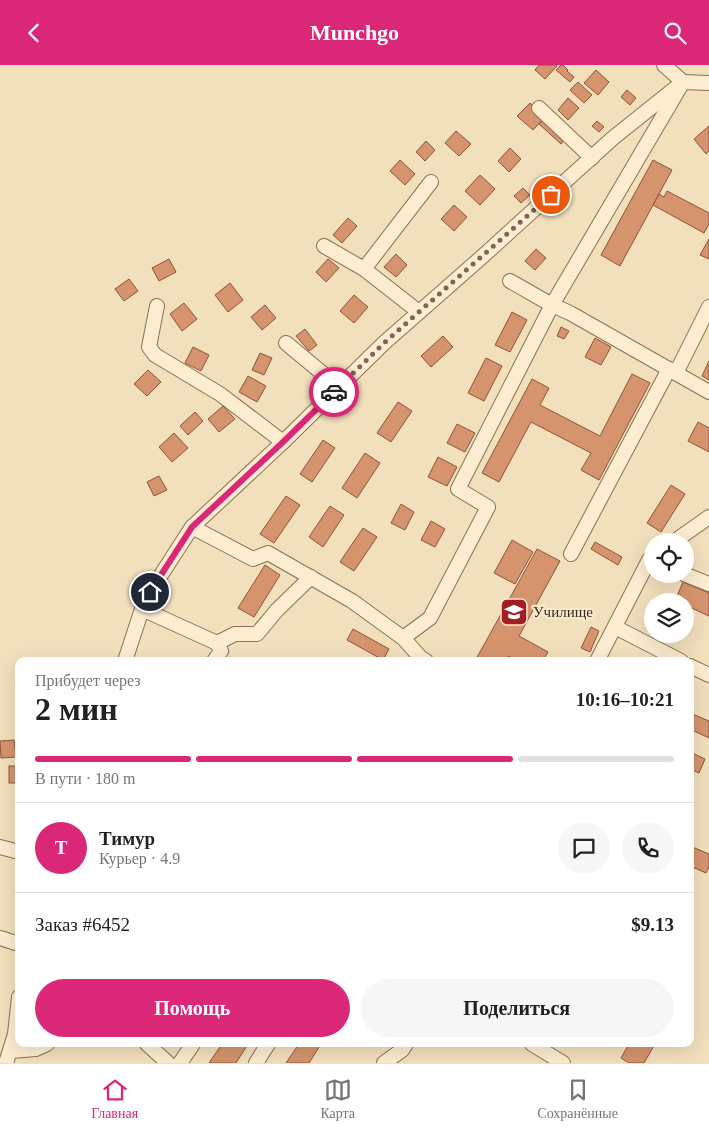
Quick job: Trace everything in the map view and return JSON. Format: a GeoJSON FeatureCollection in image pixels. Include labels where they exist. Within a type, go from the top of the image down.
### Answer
{"type":"FeatureCollection","features":[{"type":"Feature","properties":{"kind":"street"},"geometry":{"type":"LineString","coordinates":[[664,65],[683,82],[709,83]]}},
{"type":"Feature","properties":{"kind":"street"},"geometry":{"type":"LineString","coordinates":[[126,657],[142,609],[150,592],[192,527],[283,442],[384,343],[614,138],[683,82]]}},
{"type":"Feature","properties":{"kind":"street"},"geometry":{"type":"LineString","coordinates":[[403,637],[430,618],[488,507],[458,489],[552,305],[683,82]]}},
{"type":"Feature","properties":{"kind":"street"},"geometry":{"type":"LineString","coordinates":[[539,107],[592,158]]}},
{"type":"Feature","properties":{"kind":"street"},"geometry":{"type":"LineString","coordinates":[[364,269],[431,182]]}},
{"type":"Feature","properties":{"kind":"street"},"geometry":{"type":"LineString","coordinates":[[324,246],[364,269],[419,312]]}},
{"type":"Feature","properties":{"kind":"street"},"geometry":{"type":"LineString","coordinates":[[510,281],[709,392]]}},
{"type":"Feature","properties":{"kind":"street"},"geometry":{"type":"LineString","coordinates":[[157,306],[150,347],[154,355],[220,394],[283,442]]}},
{"type":"Feature","properties":{"kind":"street"},"geometry":{"type":"LineString","coordinates":[[571,554],[709,307]]}},
{"type":"Feature","properties":{"kind":"street"},"geometry":{"type":"LineString","coordinates":[[286,343],[339,387]]}},
{"type":"Feature","properties":{"kind":"street"},"geometry":{"type":"LineString","coordinates":[[686,533],[709,517]]}},
{"type":"Feature","properties":{"kind":"street"},"geometry":{"type":"LineString","coordinates":[[192,527],[253,559],[268,553],[311,577],[352,601],[403,637],[421,657]]}},
{"type":"Feature","properties":{"kind":"street"},"geometry":{"type":"LineString","coordinates":[[600,657],[644,572]]}},
{"type":"Feature","properties":{"kind":"street"},"geometry":{"type":"LineString","coordinates":[[217,643],[235,634],[257,635],[277,609],[311,577]]}},
{"type":"Feature","properties":{"kind":"street"},"geometry":{"type":"LineString","coordinates":[[694,578],[709,584]]}},
{"type":"Feature","properties":{"kind":"street"},"geometry":{"type":"LineString","coordinates":[[142,609],[217,643],[220,651],[216,657]]}},
{"type":"Feature","properties":{"kind":"street"},"geometry":{"type":"LineString","coordinates":[[615,627],[674,657]]}},
{"type":"Feature","properties":{"kind":"street"},"geometry":{"type":"LineString","coordinates":[[694,668],[709,675]]}},
{"type":"Feature","properties":{"kind":"street"},"geometry":{"type":"LineString","coordinates":[[0,847],[15,851]]}},
{"type":"Feature","properties":{"kind":"street"},"geometry":{"type":"LineString","coordinates":[[0,938],[15,943]]}},
{"type":"Feature","properties":{"kind":"street"},"geometry":{"type":"LineString","coordinates":[[6,1058],[15,1034]]}},
{"type":"Feature","properties":{"kind":"street"},"geometry":{"type":"LineString","coordinates":[[6,1058],[40,1047]]}},
{"type":"Feature","properties":{"kind":"street"},"geometry":{"type":"LineString","coordinates":[[150,1047],[168,1063]]}},
{"type":"Feature","properties":{"kind":"street"},"geometry":{"type":"LineString","coordinates":[[180,1063],[191,1047]]}},
{"type":"Feature","properties":{"kind":"street"},"geometry":{"type":"LineString","coordinates":[[256,1063],[266,1047]]}},
{"type":"Feature","properties":{"kind":"street"},"geometry":{"type":"LineString","coordinates":[[384,1063],[404,1047]]}},
{"type":"Feature","properties":{"kind":"street"},"geometry":{"type":"LineString","coordinates":[[537,1047],[563,1063]]}},
{"type":"Feature","properties":{"kind":"building"},"geometry":{"type":"Polygon","coordinates":[[[539,65],[557,66],[545,79],[535,70],[539,65]]]}},
{"type":"Feature","properties":{"kind":"building"},"geometry":{"type":"Polygon","coordinates":[[[561,65],[574,77],[570,82],[556,70],[561,65]]]}},
{"type":"Feature","properties":{"kind":"building"},"geometry":{"type":"Polygon","coordinates":[[[596,70],[609,82],[598,95],[584,83],[596,70]]]}},
{"type":"Feature","properties":{"kind":"building"},"geometry":{"type":"Polygon","coordinates":[[[578,82],[592,95],[584,103],[570,90],[578,82]]]}},
{"type":"Feature","properties":{"kind":"building"},"geometry":{"type":"Polygon","coordinates":[[[627,90],[636,98],[630,105],[621,97],[627,90]]]}},
{"type":"Feature","properties":{"kind":"building"},"geometry":{"type":"Polygon","coordinates":[[[568,98],[579,108],[568,120],[558,110],[568,98]]]}},
{"type":"Feature","properties":{"kind":"building"},"geometry":{"type":"Polygon","coordinates":[[[530,103],[545,117],[533,130],[517,116],[530,103]]]}},
{"type":"Feature","properties":{"kind":"building"},"geometry":{"type":"Polygon","coordinates":[[[545,117],[567,137],[561,144],[539,124],[545,117]]]}},
{"type":"Feature","properties":{"kind":"building"},"geometry":{"type":"Polygon","coordinates":[[[597,121],[604,127],[599,132],[592,126],[597,121]]]}},
{"type":"Feature","properties":{"kind":"building"},"geometry":{"type":"Polygon","coordinates":[[[709,126],[709,151],[706,154],[694,139],[709,126]]]}},
{"type":"Feature","properties":{"kind":"building"},"geometry":{"type":"Polygon","coordinates":[[[456,131],[471,144],[459,156],[445,143],[456,131]]]}},
{"type":"Feature","properties":{"kind":"building"},"geometry":{"type":"Polygon","coordinates":[[[426,141],[435,150],[425,161],[416,152],[426,141]]]}},
{"type":"Feature","properties":{"kind":"building"},"geometry":{"type":"Polygon","coordinates":[[[510,148],[521,159],[509,172],[498,161],[510,148]]]}},
{"type":"Feature","properties":{"kind":"building"},"geometry":{"type":"Polygon","coordinates":[[[400,160],[415,174],[405,185],[390,171],[400,160]]]}},
{"type":"Feature","properties":{"kind":"building"},"geometry":{"type":"Polygon","coordinates":[[[653,160],[672,170],[620,266],[601,255],[653,160]]]}},
{"type":"Feature","properties":{"kind":"building"},"geometry":{"type":"Polygon","coordinates":[[[480,175],[495,189],[480,205],[465,191],[480,175]]]}},
{"type":"Feature","properties":{"kind":"building"},"geometry":{"type":"Polygon","coordinates":[[[523,188],[530,195],[521,203],[514,196],[523,188]]]}},
{"type":"Feature","properties":{"kind":"building"},"geometry":{"type":"Polygon","coordinates":[[[667,191],[709,213],[709,224],[704,233],[653,205],[659,194],[664,197],[667,191]]]}},
{"type":"Feature","properties":{"kind":"building"},"geometry":{"type":"Polygon","coordinates":[[[454,205],[467,217],[454,231],[441,219],[454,205]]]}},
{"type":"Feature","properties":{"kind":"building"},"geometry":{"type":"Polygon","coordinates":[[[348,218],[357,226],[342,243],[333,235],[348,218]]]}},
{"type":"Feature","properties":{"kind":"building"},"geometry":{"type":"Polygon","coordinates":[[[709,239],[709,259],[700,255],[709,239]]]}},
{"type":"Feature","properties":{"kind":"building"},"geometry":{"type":"Polygon","coordinates":[[[536,249],[546,258],[535,270],[525,261],[536,249]]]}},
{"type":"Feature","properties":{"kind":"building"},"geometry":{"type":"Polygon","coordinates":[[[396,254],[407,265],[396,277],[384,267],[396,254]]]}},
{"type":"Feature","properties":{"kind":"building"},"geometry":{"type":"Polygon","coordinates":[[[169,259],[176,272],[159,281],[152,268],[169,259]]]}},
{"type":"Feature","properties":{"kind":"building"},"geometry":{"type":"Polygon","coordinates":[[[328,259],[339,268],[326,282],[316,272],[328,259]]]}},
{"type":"Feature","properties":{"kind":"building"},"geometry":{"type":"Polygon","coordinates":[[[129,279],[138,291],[124,301],[115,289],[129,279]]]}},
{"type":"Feature","properties":{"kind":"building"},"geometry":{"type":"Polygon","coordinates":[[[230,283],[243,300],[228,312],[215,295],[230,283]]]}},
{"type":"Feature","properties":{"kind":"building"},"geometry":{"type":"Polygon","coordinates":[[[354,295],[368,307],[354,323],[340,311],[354,295]]]}},
{"type":"Feature","properties":{"kind":"building"},"geometry":{"type":"Polygon","coordinates":[[[184,303],[197,319],[182,331],[170,314],[184,303]]]}},
{"type":"Feature","properties":{"kind":"building"},"geometry":{"type":"Polygon","coordinates":[[[265,305],[276,318],[262,330],[251,317],[265,305]]]}},
{"type":"Feature","properties":{"kind":"building"},"geometry":{"type":"Polygon","coordinates":[[[512,312],[527,320],[510,352],[495,345],[512,312]]]}},
{"type":"Feature","properties":{"kind":"building"},"geometry":{"type":"Polygon","coordinates":[[[561,327],[569,331],[564,339],[557,336],[561,327]]]}},
{"type":"Feature","properties":{"kind":"building"},"geometry":{"type":"Polygon","coordinates":[[[305,329],[317,345],[309,351],[296,336],[305,329]]]}},
{"type":"Feature","properties":{"kind":"building"},"geometry":{"type":"Polygon","coordinates":[[[443,336],[453,347],[431,367],[421,356],[443,336]]]}},
{"type":"Feature","properties":{"kind":"building"},"geometry":{"type":"Polygon","coordinates":[[[595,338],[611,347],[601,365],[585,357],[595,338]]]}},
{"type":"Feature","properties":{"kind":"building"},"geometry":{"type":"Polygon","coordinates":[[[193,347],[209,355],[201,371],[185,363],[193,347]]]}},
{"type":"Feature","properties":{"kind":"building"},"geometry":{"type":"Polygon","coordinates":[[[260,353],[272,358],[264,375],[252,370],[260,353]]]}},
{"type":"Feature","properties":{"kind":"building"},"geometry":{"type":"Polygon","coordinates":[[[486,358],[502,366],[484,401],[468,393],[486,358]]]}},
{"type":"Feature","properties":{"kind":"building"},"geometry":{"type":"Polygon","coordinates":[[[709,361],[709,380],[702,376],[709,361]]]}},
{"type":"Feature","properties":{"kind":"building"},"geometry":{"type":"Polygon","coordinates":[[[148,370],[161,382],[147,396],[134,384],[148,370]]]}},
{"type":"Feature","properties":{"kind":"building"},"geometry":{"type":"Polygon","coordinates":[[[632,374],[650,383],[599,480],[581,470],[591,453],[531,422],[499,482],[482,473],[532,379],[549,388],[540,405],[600,436],[632,374]]]}},
{"type":"Feature","properties":{"kind":"building"},"geometry":{"type":"Polygon","coordinates":[[[248,376],[266,386],[257,402],[239,392],[248,376]]]}},
{"type":"Feature","properties":{"kind":"building"},"geometry":{"type":"Polygon","coordinates":[[[398,402],[412,411],[391,442],[377,433],[398,402]]]}},
{"type":"Feature","properties":{"kind":"building"},"geometry":{"type":"Polygon","coordinates":[[[223,406],[235,419],[219,432],[208,419],[223,406]]]}},
{"type":"Feature","properties":{"kind":"building"},"geometry":{"type":"Polygon","coordinates":[[[195,412],[203,421],[188,435],[180,426],[195,412]]]}},
{"type":"Feature","properties":{"kind":"building"},"geometry":{"type":"Polygon","coordinates":[[[698,422],[709,428],[709,452],[688,441],[698,422]]]}},
{"type":"Feature","properties":{"kind":"building"},"geometry":{"type":"Polygon","coordinates":[[[457,424],[475,433],[465,452],[447,443],[457,424]]]}},
{"type":"Feature","properties":{"kind":"building"},"geometry":{"type":"Polygon","coordinates":[[[174,433],[188,448],[172,462],[159,447],[174,433]]]}},
{"type":"Feature","properties":{"kind":"building"},"geometry":{"type":"Polygon","coordinates":[[[323,440],[335,448],[312,482],[300,474],[323,440]]]}},
{"type":"Feature","properties":{"kind":"building"},"geometry":{"type":"Polygon","coordinates":[[[365,453],[380,463],[357,498],[342,488],[365,453]]]}},
{"type":"Feature","properties":{"kind":"building"},"geometry":{"type":"Polygon","coordinates":[[[438,457],[457,467],[447,486],[428,477],[438,457]]]}},
{"type":"Feature","properties":{"kind":"building"},"geometry":{"type":"Polygon","coordinates":[[[159,476],[167,490],[154,496],[147,482],[159,476]]]}},
{"type":"Feature","properties":{"kind":"building"},"geometry":{"type":"Polygon","coordinates":[[[671,485],[685,494],[661,532],[647,523],[671,485]]]}},
{"type":"Feature","properties":{"kind":"building"},"geometry":{"type":"Polygon","coordinates":[[[286,496],[300,505],[274,543],[260,534],[286,496]]]}},
{"type":"Feature","properties":{"kind":"building"},"geometry":{"type":"Polygon","coordinates":[[[401,504],[414,512],[405,530],[391,523],[401,504]]]}},
{"type":"Feature","properties":{"kind":"building"},"geometry":{"type":"Polygon","coordinates":[[[330,506],[344,515],[323,547],[309,537],[330,506]]]}},
{"type":"Feature","properties":{"kind":"building"},"geometry":{"type":"Polygon","coordinates":[[[431,521],[445,529],[435,547],[421,540],[431,521]]]}},
{"type":"Feature","properties":{"kind":"building"},"geometry":{"type":"Polygon","coordinates":[[[363,528],[377,537],[354,571],[340,562],[363,528]]]}},
{"type":"Feature","properties":{"kind":"building"},"geometry":{"type":"Polygon","coordinates":[[[512,540],[533,552],[515,584],[494,573],[512,540]]]}},
{"type":"Feature","properties":{"kind":"building"},"geometry":{"type":"Polygon","coordinates":[[[595,542],[622,557],[618,565],[591,549],[595,542]]]}},
{"type":"Feature","properties":{"kind":"building"},"geometry":{"type":"Polygon","coordinates":[[[537,549],[560,561],[519,636],[548,652],[545,657],[477,657],[537,549]]]}},
{"type":"Feature","properties":{"kind":"building"},"geometry":{"type":"Polygon","coordinates":[[[265,565],[280,575],[254,617],[238,608],[265,565]]]}},
{"type":"Feature","properties":{"kind":"building"},"geometry":{"type":"Polygon","coordinates":[[[683,583],[685,583],[709,593],[709,616],[694,609],[694,593],[678,593],[683,583]]]}},
{"type":"Feature","properties":{"kind":"building"},"geometry":{"type":"Polygon","coordinates":[[[591,627],[599,631],[590,652],[581,648],[591,627]]]}},
{"type":"Feature","properties":{"kind":"building"},"geometry":{"type":"Polygon","coordinates":[[[353,629],[389,649],[385,657],[378,657],[347,640],[353,629]]]}},
{"type":"Feature","properties":{"kind":"building"},"geometry":{"type":"Polygon","coordinates":[[[694,715],[709,721],[709,738],[694,731],[694,715]]]}},
{"type":"Feature","properties":{"kind":"building"},"geometry":{"type":"Polygon","coordinates":[[[14,740],[15,757],[1,758],[0,741],[14,740]]]}},
{"type":"Feature","properties":{"kind":"building"},"geometry":{"type":"Polygon","coordinates":[[[694,754],[705,759],[699,773],[694,771],[694,754]]]}},
{"type":"Feature","properties":{"kind":"building"},"geometry":{"type":"Polygon","coordinates":[[[9,766],[15,766],[15,783],[9,783],[9,766]]]}},
{"type":"Feature","properties":{"kind":"building"},"geometry":{"type":"Polygon","coordinates":[[[694,848],[709,854],[709,867],[706,873],[694,868],[694,848]]]}},
{"type":"Feature","properties":{"kind":"building"},"geometry":{"type":"Polygon","coordinates":[[[220,1047],[246,1047],[236,1063],[209,1063],[220,1047]]]}},
{"type":"Feature","properties":{"kind":"building"},"geometry":{"type":"Polygon","coordinates":[[[297,1047],[319,1047],[309,1063],[286,1063],[297,1047]]]}},
{"type":"Feature","properties":{"kind":"building"},"geometry":{"type":"Polygon","coordinates":[[[627,1047],[653,1047],[644,1063],[629,1063],[621,1058],[627,1047]]]}},
{"type":"Feature","properties":{"kind":"way so far"},"geometry":{"type":"LineString","coordinates":[[334,392],[384,343],[551,195]]}},
{"type":"Feature","properties":{"kind":"place","name":"Училище"},"geometry":{"type":"Point","coordinates":[514,612]}},
{"type":"Feature","properties":{"kind":"route"},"geometry":{"type":"LineString","coordinates":[[150,592],[192,527],[334,392]]}}]}
